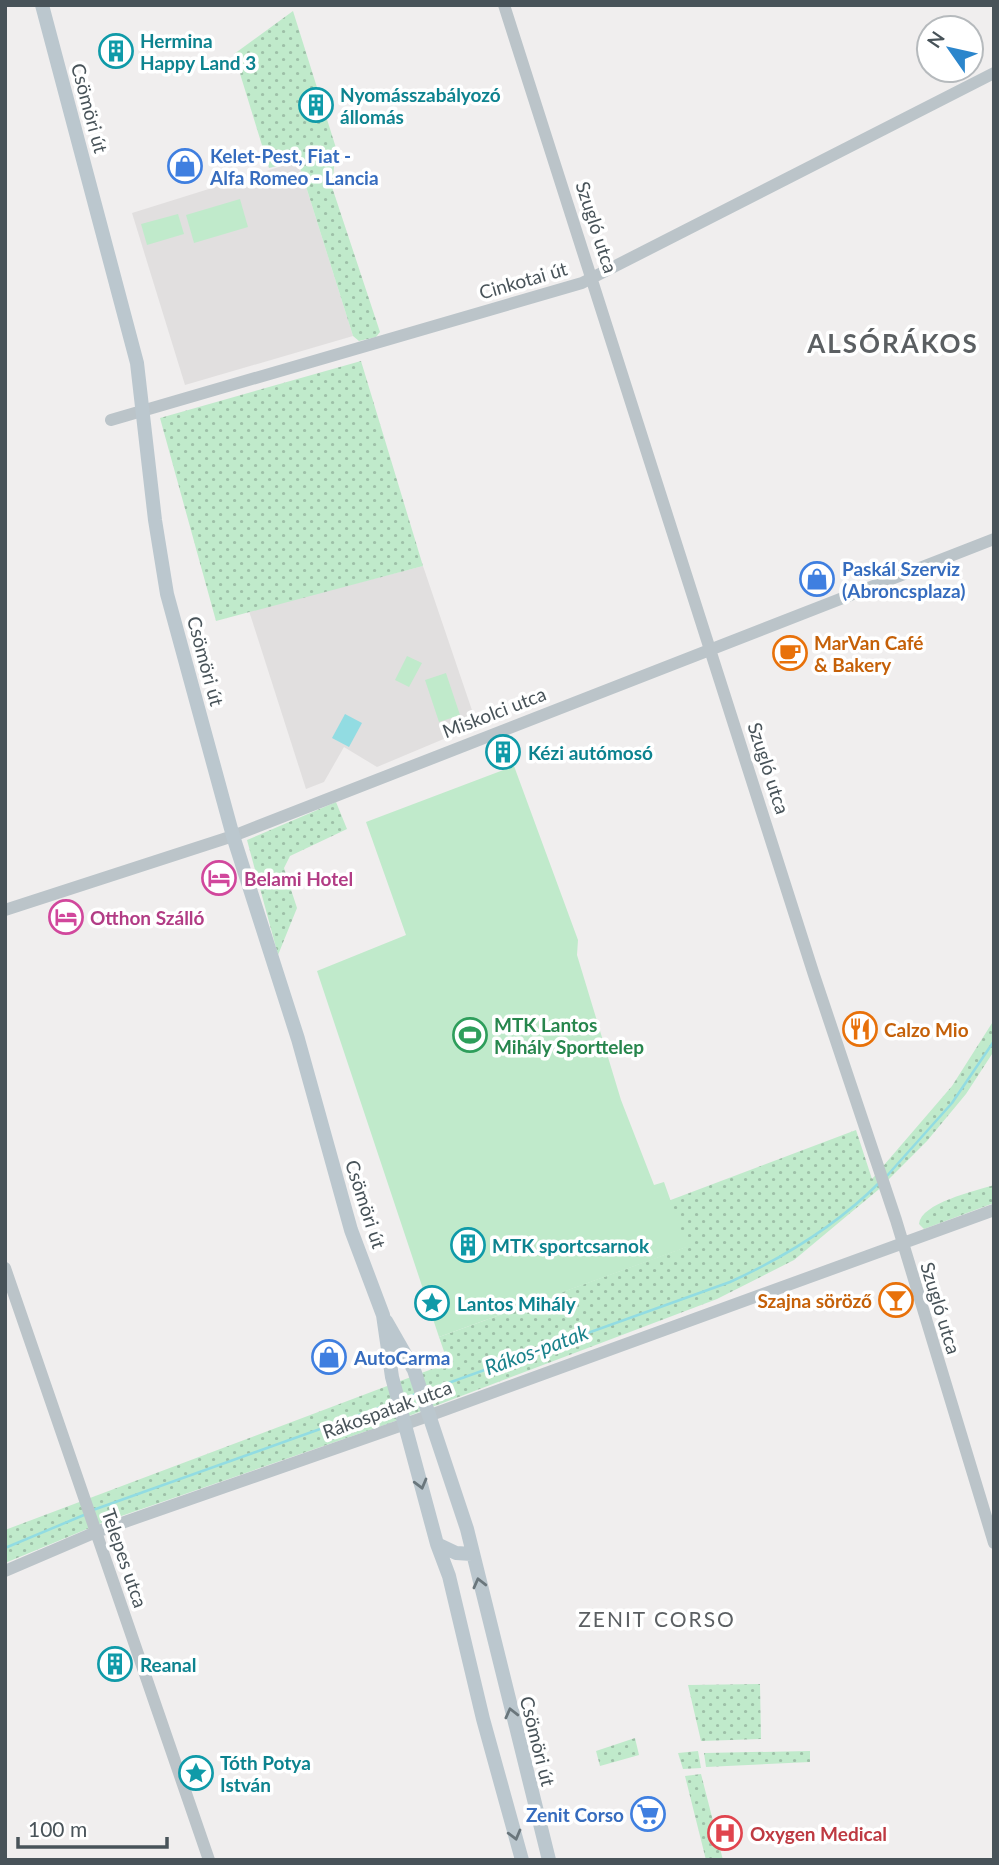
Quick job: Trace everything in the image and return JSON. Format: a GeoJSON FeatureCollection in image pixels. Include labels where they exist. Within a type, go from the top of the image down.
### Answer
{"type":"FeatureCollection","features":[{"type":"Feature","properties":{"kind":"main road","name":"Csömöri út"},"geometry":{"type":"LineString","coordinates":[[42,5],[131,336],[167,594],[233,835],[298,1039],[351,1230],[383,1315],[414,1370],[428,1416],[436,1430],[472,1554],[549,1860]]}},
{"type":"Feature","properties":{"kind":"main road","name":"Csömöri út"},"geometry":{"type":"LineString","coordinates":[[383,1315],[395,1387],[437,1544],[447,1569],[482,1719],[522,1860]]}},
{"type":"Feature","properties":{"kind":"main road"},"geometry":{"type":"LineString","coordinates":[[437,1544],[456,1553],[472,1554]]}},
{"type":"Feature","properties":{"kind":"main road"},"geometry":{"type":"LineString","coordinates":[[447,1569],[454,1560],[472,1554]]}},
{"type":"Feature","properties":{"kind":"street","name":"Szugló utca"},"geometry":{"type":"LineString","coordinates":[[504,5],[885,1189],[994,1543]]}},
{"type":"Feature","properties":{"kind":"street","name":"Cinkotai út"},"geometry":{"type":"LineString","coordinates":[[111,420],[593,278],[994,73]]}},
{"type":"Feature","properties":{"kind":"street","name":"Miskolci utca"},"geometry":{"type":"LineString","coordinates":[[5,910],[233,835],[994,539]]}},
{"type":"Feature","properties":{"kind":"street","name":"Rákospatak utca"},"geometry":{"type":"LineString","coordinates":[[5,1571],[94,1527],[404,1419],[428,1416],[994,1210]]}},
{"type":"Feature","properties":{"kind":"street","name":"Telepes utca"},"geometry":{"type":"LineString","coordinates":[[5,1268],[209,1860]]}},
{"type":"Feature","properties":{"kind":"shaded area"},"geometry":{"type":"Polygon","coordinates":[[[298,161],[353,336],[185,385],[132,213],[298,161]]]}},
{"type":"Feature","properties":{"kind":"shaded area"},"geometry":{"type":"Polygon","coordinates":[[[423,566],[477,725],[377,767],[344,747],[324,782],[306,789],[249,611],[423,566]]]}},
{"type":"Feature","properties":{"kind":"green space"},"geometry":{"type":"Polygon","coordinates":[[[293,11],[336,148],[332,187],[380,332],[376,337],[359,341],[353,336],[298,161],[269,168],[234,54],[293,11]]]}},
{"type":"Feature","properties":{"kind":"green space"},"geometry":{"type":"Polygon","coordinates":[[[240,199],[248,227],[194,243],[186,215],[240,199]]]}},
{"type":"Feature","properties":{"kind":"green space"},"geometry":{"type":"Polygon","coordinates":[[[178,214],[184,234],[147,245],[141,224],[178,214]]]}},
{"type":"Feature","properties":{"kind":"green space"},"geometry":{"type":"Polygon","coordinates":[[[361,361],[423,566],[216,621],[160,418],[361,361]]]}},
{"type":"Feature","properties":{"kind":"green space"},"geometry":{"type":"Polygon","coordinates":[[[407,656],[422,663],[409,687],[395,680],[407,656]]]}},
{"type":"Feature","properties":{"kind":"green space"},"geometry":{"type":"Polygon","coordinates":[[[446,673],[460,715],[439,722],[425,680],[446,673]]]}},
{"type":"Feature","properties":{"kind":"green space","name":"MTK Lantos Mihály Sporttelep"},"geometry":{"type":"Polygon","coordinates":[[[514,766],[578,940],[577,955],[621,1100],[654,1185],[664,1182],[687,1247],[439,1337],[317,971],[406,935],[366,822],[514,766]]]}},
{"type":"Feature","properties":{"kind":"green space"},"geometry":{"type":"Polygon","coordinates":[[[336,802],[347,829],[290,856],[284,868],[297,908],[278,955],[247,840],[336,802]]]}},
{"type":"Feature","properties":{"kind":"green space"},"geometry":{"type":"Polygon","coordinates":[[[994,1020],[994,1051],[966,1094],[927,1141],[878,1190],[794,1260],[717,1299],[390,1423],[104,1522],[5,1563],[5,1530],[448,1363],[439,1337],[686,1247],[668,1201],[856,1130],[872,1179],[952,1086],[994,1020]]]}},
{"type":"Feature","properties":{"kind":"green space"},"geometry":{"type":"Polygon","coordinates":[[[994,1185],[994,1203],[924,1229],[919,1224],[929,1210],[939,1204],[994,1185]]]}},
{"type":"Feature","properties":{"kind":"green space"},"geometry":{"type":"Polygon","coordinates":[[[760,1684],[761,1739],[701,1741],[688,1685],[760,1684]]]}},
{"type":"Feature","properties":{"kind":"green space"},"geometry":{"type":"Polygon","coordinates":[[[635,1738],[639,1755],[600,1766],[596,1751],[635,1738]]]}},
{"type":"Feature","properties":{"kind":"green space"},"geometry":{"type":"Polygon","coordinates":[[[698,1751],[701,1768],[683,1769],[678,1753],[698,1751]]]}},
{"type":"Feature","properties":{"kind":"green space"},"geometry":{"type":"Polygon","coordinates":[[[810,1751],[810,1762],[706,1767],[704,1753],[810,1751]]]}},
{"type":"Feature","properties":{"kind":"green space"},"geometry":{"type":"Polygon","coordinates":[[[701,1774],[723,1860],[706,1860],[685,1776],[701,1774]]]}},
{"type":"Feature","properties":{"kind":"water"},"geometry":{"type":"Polygon","coordinates":[[[345,714],[362,723],[349,747],[332,738],[345,714]]]}},
{"type":"Feature","properties":{"kind":"waterway","name":"Rákos-patak"},"geometry":{"type":"LineString","coordinates":[[885,1178],[952,1103],[994,1041]]}},
{"type":"Feature","properties":{"kind":"waterway","name":"Rákos-patak"},"geometry":{"type":"LineString","coordinates":[[426,1391],[730,1282],[810,1239],[880,1182]]}},
{"type":"Feature","properties":{"kind":"waterway","name":"Rákos-patak"},"geometry":{"type":"LineString","coordinates":[[403,1399],[416,1394]]}},
{"type":"Feature","properties":{"kind":"waterway","name":"Rákos-patak"},"geometry":{"type":"LineString","coordinates":[[93,1510],[393,1403]]}},
{"type":"Feature","properties":{"kind":"waterway","name":"Rákos-patak"},"geometry":{"type":"LineString","coordinates":[[5,1548],[84,1515]]}},
{"type":"Feature","properties":{"kind":"place","name":"Hermina Happy Land 3"},"geometry":{"type":"Point","coordinates":[116,51]}},
{"type":"Feature","properties":{"kind":"place","name":"Nyomásszabályozó állomás"},"geometry":{"type":"Point","coordinates":[316,105]}},
{"type":"Feature","properties":{"kind":"place","name":"Kelet-Pest, Fiat - Alfa Romeo - Lancia"},"geometry":{"type":"Point","coordinates":[185,166]}},
{"type":"Feature","properties":{"kind":"place","name":"Paskál Szerviz (Abroncsplaza)"},"geometry":{"type":"Point","coordinates":[817,579]}},
{"type":"Feature","properties":{"kind":"place","name":"MarVan Café & Bakery"},"geometry":{"type":"Point","coordinates":[790,653]}},
{"type":"Feature","properties":{"kind":"place","name":"Kézi autómosó"},"geometry":{"type":"Point","coordinates":[503,752]}},
{"type":"Feature","properties":{"kind":"place","name":"Belami Hotel"},"geometry":{"type":"Point","coordinates":[219,878]}},
{"type":"Feature","properties":{"kind":"place","name":"Otthon Szálló"},"geometry":{"type":"Point","coordinates":[66,917]}},
{"type":"Feature","properties":{"kind":"place","name":"Calzo Mio"},"geometry":{"type":"Point","coordinates":[860,1029]}},
{"type":"Feature","properties":{"kind":"place","name":"MTK Lantos Mihály Sporttelep"},"geometry":{"type":"Point","coordinates":[470,1035]}},
{"type":"Feature","properties":{"kind":"place","name":"MTK sportcsarnok"},"geometry":{"type":"Point","coordinates":[468,1245]}},
{"type":"Feature","properties":{"kind":"place","name":"Szajna söröző"},"geometry":{"type":"Point","coordinates":[896,1300]}},
{"type":"Feature","properties":{"kind":"place","name":"Lantos Mihály"},"geometry":{"type":"Point","coordinates":[432,1303]}},
{"type":"Feature","properties":{"kind":"place","name":"AutoCarma"},"geometry":{"type":"Point","coordinates":[329,1357]}},
{"type":"Feature","properties":{"kind":"place","name":"Reanal"},"geometry":{"type":"Point","coordinates":[115,1664]}},
{"type":"Feature","properties":{"kind":"place","name":"Tóth Potya István"},"geometry":{"type":"Point","coordinates":[196,1773]}},
{"type":"Feature","properties":{"kind":"place","name":"Zenit Corso"},"geometry":{"type":"Point","coordinates":[648,1814]}},
{"type":"Feature","properties":{"kind":"place","name":"Oxygen Medical"},"geometry":{"type":"Point","coordinates":[725,1833]}},
{"type":"Feature","properties":{"kind":"district","name":"ALSÓRÁKOS"},"geometry":{"type":"Point","coordinates":[893,343]}},
{"type":"Feature","properties":{"kind":"district","name":"ZENIT CORSO"},"geometry":{"type":"Point","coordinates":[657,1618]}}]}
